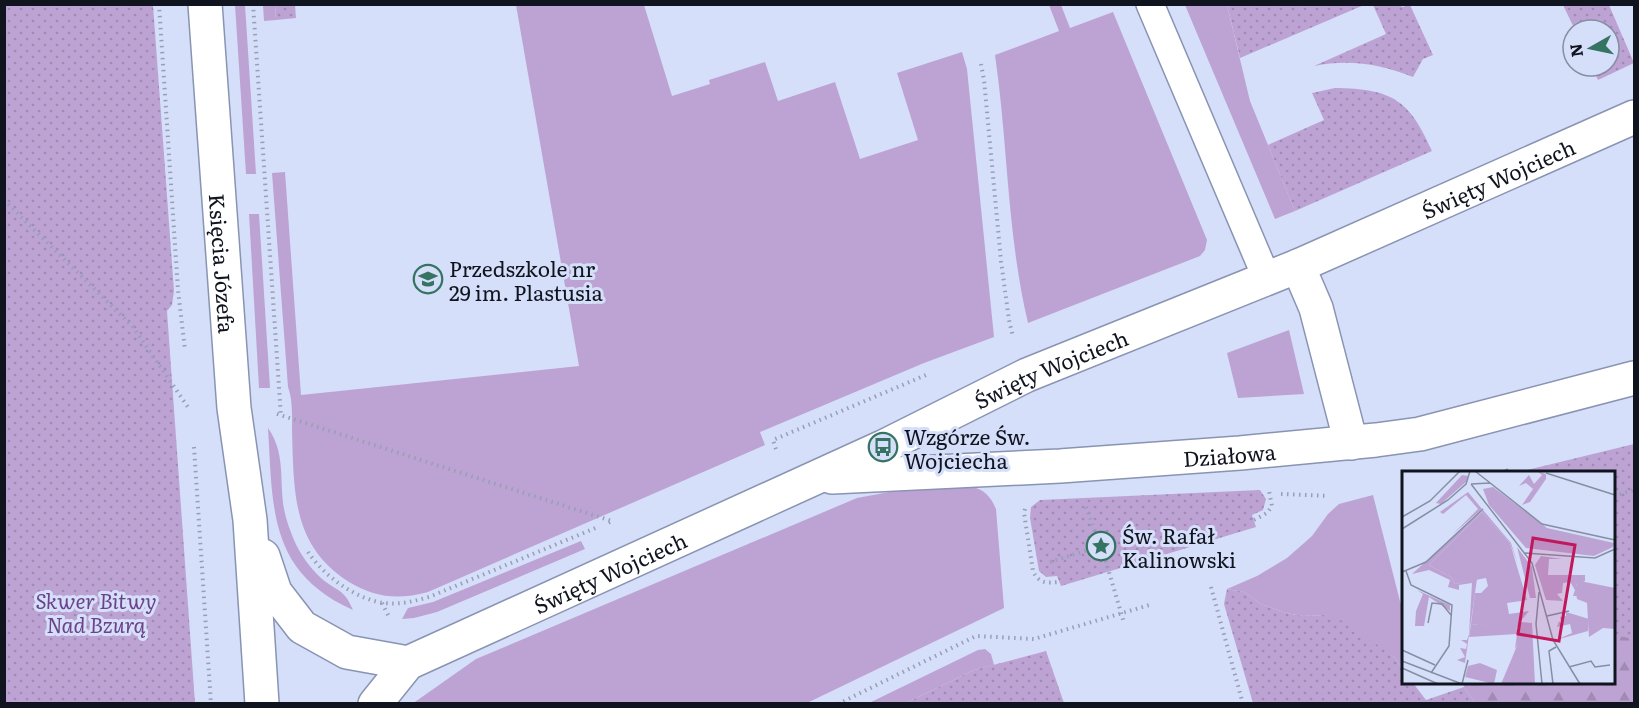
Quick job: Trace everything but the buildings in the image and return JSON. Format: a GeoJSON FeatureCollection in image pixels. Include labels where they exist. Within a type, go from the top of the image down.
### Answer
{"type":"FeatureCollection","features":[{"type":"Feature","properties":{"kind":"street","name":"Księcia Józefa"},"geometry":{"type":"LineString","coordinates":[[205,4],[234,408],[250,520],[262,704]]}},
{"type":"Feature","properties":{"kind":"street","name":"Święty Wojciech"},"geometry":{"type":"LineString","coordinates":[[408,663],[883,447],[1028,375],[1299,267],[1635,117]]}},
{"type":"Feature","properties":{"kind":"street"},"geometry":{"type":"LineString","coordinates":[[1299,267],[1316,308],[1351,443]]}},
{"type":"Feature","properties":{"kind":"street","name":"Działowa"},"geometry":{"type":"LineString","coordinates":[[815,478],[1006,469],[1351,443],[1420,434],[1635,378]]}},
{"type":"Feature","properties":{"kind":"street","name":"Księcia Józefa"},"geometry":{"type":"LineString","coordinates":[[250,520],[275,592],[302,627],[347,652],[408,663]]}},
{"type":"Feature","properties":{"kind":"street"},"geometry":{"type":"LineString","coordinates":[[375,704],[408,663]]}},
{"type":"Feature","properties":{"kind":"lane"},"geometry":{"type":"LineString","coordinates":[[1150,4],[1267,279]]}},
{"type":"Feature","properties":{"kind":"path"},"geometry":{"type":"LineString","coordinates":[[253,4],[282,425]]}},
{"type":"Feature","properties":{"kind":"path"},"geometry":{"type":"LineString","coordinates":[[981,64],[1001,261],[1011,330]]}},
{"type":"Feature","properties":{"kind":"path"},"geometry":{"type":"LineString","coordinates":[[4,200],[133,327],[191,411],[234,408],[281,415],[612,521]]}},
{"type":"Feature","properties":{"kind":"path"},"geometry":{"type":"LineString","coordinates":[[1002,343],[1013,338]]}},
{"type":"Feature","properties":{"kind":"path"},"geometry":{"type":"LineString","coordinates":[[777,453],[773,440],[937,370]]}},
{"type":"Feature","properties":{"kind":"path"},"geometry":{"type":"LineString","coordinates":[[1254,520],[1267,513],[1272,506],[1271,494],[1263,484]]}},
{"type":"Feature","properties":{"kind":"path"},"geometry":{"type":"LineString","coordinates":[[1615,496],[1635,490]]}},
{"type":"Feature","properties":{"kind":"path"},"geometry":{"type":"LineString","coordinates":[[1271,494],[1329,496]]}},
{"type":"Feature","properties":{"kind":"path"},"geometry":{"type":"LineString","coordinates":[[1083,498],[1097,537]]}},
{"type":"Feature","properties":{"kind":"path"},"geometry":{"type":"LineString","coordinates":[[1028,500],[1024,513],[1033,571],[1037,579],[1046,583],[1059,582]]}},
{"type":"Feature","properties":{"kind":"path"},"geometry":{"type":"LineString","coordinates":[[303,544],[314,562],[329,577],[348,589],[382,603],[408,603],[429,597],[623,517]]}},
{"type":"Feature","properties":{"kind":"path"},"geometry":{"type":"LineString","coordinates":[[1109,544],[1153,529]]}},
{"type":"Feature","properties":{"kind":"path"},"geometry":{"type":"LineString","coordinates":[[1097,537],[1104,538],[1109,544]]}},
{"type":"Feature","properties":{"kind":"path"},"geometry":{"type":"LineString","coordinates":[[1091,549],[1091,544],[1097,537]]}},
{"type":"Feature","properties":{"kind":"path"},"geometry":{"type":"LineString","coordinates":[[1091,549],[1098,556],[1104,555],[1109,544]]}},
{"type":"Feature","properties":{"kind":"path"},"geometry":{"type":"LineString","coordinates":[[1050,562],[1091,549]]}},
{"type":"Feature","properties":{"kind":"path"},"geometry":{"type":"LineString","coordinates":[[1104,555],[1124,623]]}},
{"type":"Feature","properties":{"kind":"path"},"geometry":{"type":"LineString","coordinates":[[1211,587],[1243,704]]}},
{"type":"Feature","properties":{"kind":"path"},"geometry":{"type":"LineString","coordinates":[[838,704],[976,636],[1034,639],[1122,615],[1153,604]]}},
{"type":"Feature","properties":{"kind":"green space"},"geometry":{"type":"Polygon","coordinates":[[[1227,4],[1364,5],[1240,58],[1227,4]]]}},
{"type":"Feature","properties":{"kind":"green space","name":"Skwer Bitwy Nad Bzurą"},"geometry":{"type":"Polygon","coordinates":[[[4,5],[153,5],[174,291],[172,305],[167,311],[195,703],[5,703],[4,5]]]}},
{"type":"Feature","properties":{"kind":"green space"},"geometry":{"type":"Polygon","coordinates":[[[235,5],[245,5],[256,174],[246,174],[235,5]]]}},
{"type":"Feature","properties":{"kind":"green space"},"geometry":{"type":"Polygon","coordinates":[[[263,5],[275,5],[276,20],[264,21],[263,5]]]}},
{"type":"Feature","properties":{"kind":"green space"},"geometry":{"type":"Polygon","coordinates":[[[275,5],[295,5],[296,18],[276,20],[275,5]]]}},
{"type":"Feature","properties":{"kind":"green space"},"geometry":{"type":"Polygon","coordinates":[[[516,5],[644,5],[672,96],[710,84],[709,80],[765,62],[778,101],[835,82],[860,159],[918,140],[897,73],[962,52],[967,69],[994,337],[924,363],[760,432],[765,445],[428,592],[397,597],[378,594],[349,582],[330,568],[316,552],[306,535],[300,516],[294,476],[292,409],[288,387],[272,173],[285,172],[301,395],[579,366],[516,5]]]}},
{"type":"Feature","properties":{"kind":"green space"},"geometry":{"type":"Polygon","coordinates":[[[1049,5],[1061,5],[1070,28],[1113,12],[1207,240],[1205,250],[1200,256],[1028,323],[1016,257],[995,55],[1059,31],[1049,5]]]}},
{"type":"Feature","properties":{"kind":"green space"},"geometry":{"type":"Polygon","coordinates":[[[1185,5],[1227,5],[1250,101],[1295,211],[1275,219],[1185,5]]]}},
{"type":"Feature","properties":{"kind":"green space"},"geometry":{"type":"Polygon","coordinates":[[[1373,5],[1400,5],[1402,7],[1410,5],[1433,55],[1423,59],[1413,77],[1364,64],[1340,63],[1314,66],[1386,34],[1373,5]]]}},
{"type":"Feature","properties":{"kind":"green space"},"geometry":{"type":"Polygon","coordinates":[[[1563,5],[1609,5],[1615,18],[1569,18],[1563,5]]]}},
{"type":"Feature","properties":{"kind":"green space"},"geometry":{"type":"Polygon","coordinates":[[[1621,33],[1634,63],[1621,69],[1621,33]]]}},
{"type":"Feature","properties":{"kind":"green space"},"geometry":{"type":"Polygon","coordinates":[[[1335,88],[1371,91],[1396,100],[1415,119],[1432,151],[1295,211],[1268,145],[1324,120],[1312,93],[1335,88]]]}},
{"type":"Feature","properties":{"kind":"green space"},"geometry":{"type":"Polygon","coordinates":[[[249,214],[259,214],[270,388],[259,388],[249,214]]]}},
{"type":"Feature","properties":{"kind":"green space"},"geometry":{"type":"Polygon","coordinates":[[[1289,330],[1304,394],[1238,398],[1227,353],[1289,330]]]}},
{"type":"Feature","properties":{"kind":"green space"},"geometry":{"type":"Polygon","coordinates":[[[268,428],[280,457],[284,509],[296,545],[313,570],[343,594],[353,610],[325,595],[305,577],[290,557],[275,510],[268,428]]]}},
{"type":"Feature","properties":{"kind":"green space"},"geometry":{"type":"Polygon","coordinates":[[[1634,444],[1634,639],[1615,635],[1615,471],[1523,471],[1634,444]]]}},
{"type":"Feature","properties":{"kind":"green space"},"geometry":{"type":"Polygon","coordinates":[[[970,486],[986,494],[996,509],[1004,608],[807,703],[412,704],[476,659],[857,498],[916,487],[970,486]]]}},
{"type":"Feature","properties":{"kind":"green space"},"geometry":{"type":"Polygon","coordinates":[[[1260,490],[1266,499],[1263,510],[1252,515],[1256,527],[1061,586],[1057,576],[1046,577],[1039,571],[1030,518],[1031,507],[1040,500],[1260,490]]]}},
{"type":"Feature","properties":{"kind":"green space"},"geometry":{"type":"Polygon","coordinates":[[[1373,495],[1402,609],[1402,668],[1394,657],[1324,615],[1303,616],[1286,613],[1261,604],[1244,592],[1227,589],[1257,576],[1287,558],[1312,536],[1328,514],[1339,504],[1373,495]]]}},
{"type":"Feature","properties":{"kind":"green space"},"geometry":{"type":"Polygon","coordinates":[[[581,541],[585,549],[437,612],[402,619],[408,608],[433,602],[581,541]]]}},
{"type":"Feature","properties":{"kind":"green space"},"geometry":{"type":"Polygon","coordinates":[[[1227,589],[1244,592],[1261,604],[1286,613],[1303,616],[1324,615],[1346,622],[1394,657],[1402,668],[1402,684],[1414,684],[1426,700],[1464,687],[1475,703],[1253,703],[1224,604],[1227,589]]]}},
{"type":"Feature","properties":{"kind":"green space"},"geometry":{"type":"Polygon","coordinates":[[[1615,614],[1634,615],[1634,703],[1475,703],[1464,684],[1615,684],[1615,614]]]}},
{"type":"Feature","properties":{"kind":"green space"},"geometry":{"type":"Polygon","coordinates":[[[985,649],[991,654],[994,665],[974,670],[906,703],[867,704],[978,650],[985,649]]]}},
{"type":"Feature","properties":{"kind":"green space"},"geometry":{"type":"Polygon","coordinates":[[[1046,651],[1064,703],[906,703],[974,670],[1046,651]]]}},
{"type":"Feature","properties":{"kind":"place","name":"Przedszkole nr 29 im. Plastusia"},"geometry":{"type":"Point","coordinates":[428,279]}},
{"type":"Feature","properties":{"kind":"place","name":"Wzgórze Św. Wojciecha"},"geometry":{"type":"Point","coordinates":[883,447]}},
{"type":"Feature","properties":{"kind":"place","name":"Św. Rafał Kalinowski"},"geometry":{"type":"Point","coordinates":[1101,546]}}]}
